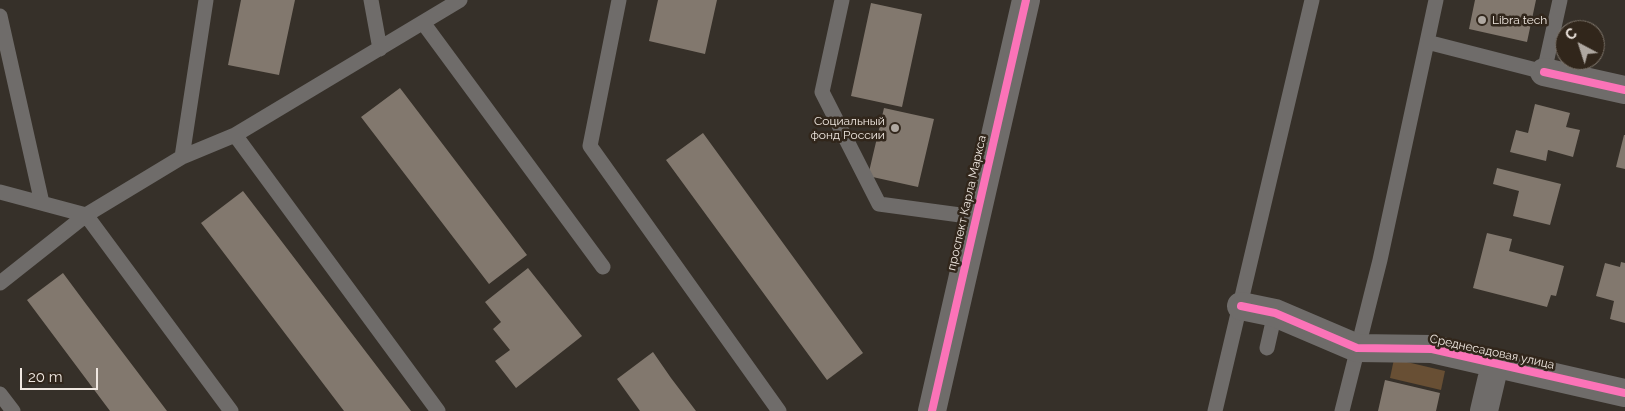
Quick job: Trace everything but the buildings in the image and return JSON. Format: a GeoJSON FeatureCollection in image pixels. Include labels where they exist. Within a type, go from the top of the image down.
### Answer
{"type":"FeatureCollection","features":[{"type":"Feature","properties":{"kind":"street","name":"проспект Карла Маркса"},"geometry":{"type":"LineString","coordinates":[[932,411],[1026,0]]}},
{"type":"Feature","properties":{"kind":"street"},"geometry":{"type":"LineString","coordinates":[[1544,72],[1625,90]]}},
{"type":"Feature","properties":{"kind":"street","name":"Среднесадовая улица"},"geometry":{"type":"LineString","coordinates":[[1241,306],[1274,313],[1357,348],[1432,349],[1625,393]]}},
{"type":"Feature","properties":{"kind":"street"},"geometry":{"type":"LineString","coordinates":[[1484,411],[1495,364]]}},
{"type":"Feature","properties":{"kind":"lane"},"geometry":{"type":"LineString","coordinates":[[182,157],[206,0]]}},
{"type":"Feature","properties":{"kind":"lane"},"geometry":{"type":"LineString","coordinates":[[371,0],[380,49]]}},
{"type":"Feature","properties":{"kind":"lane"},"geometry":{"type":"LineString","coordinates":[[0,283],[86,215],[182,157],[236,134],[424,24],[460,0]]}},
{"type":"Feature","properties":{"kind":"lane"},"geometry":{"type":"LineString","coordinates":[[619,0],[590,146],[779,411]]}},
{"type":"Feature","properties":{"kind":"lane"},"geometry":{"type":"LineString","coordinates":[[842,0],[822,92],[879,204],[975,217]]}},
{"type":"Feature","properties":{"kind":"lane"},"geometry":{"type":"LineString","coordinates":[[1215,411],[1312,0]]}},
{"type":"Feature","properties":{"kind":"lane"},"geometry":{"type":"LineString","coordinates":[[1342,411],[1380,260],[1436,0]]}},
{"type":"Feature","properties":{"kind":"lane"},"geometry":{"type":"LineString","coordinates":[[1427,42],[1544,72],[1560,0]]}},
{"type":"Feature","properties":{"kind":"lane"},"geometry":{"type":"LineString","coordinates":[[0,16],[42,203]]}},
{"type":"Feature","properties":{"kind":"lane"},"geometry":{"type":"LineString","coordinates":[[424,24],[603,267]]}},
{"type":"Feature","properties":{"kind":"lane"},"geometry":{"type":"LineString","coordinates":[[236,134],[438,411]]}},
{"type":"Feature","properties":{"kind":"lane"},"geometry":{"type":"LineString","coordinates":[[0,192],[86,215],[231,411]]}},
{"type":"Feature","properties":{"kind":"lane"},"geometry":{"type":"LineString","coordinates":[[1267,348],[1274,313]]}},
{"type":"Feature","properties":{"kind":"lane"},"geometry":{"type":"LineString","coordinates":[[0,394],[13,411]]}},
{"type":"Feature","properties":{"kind":"shaded area"},"geometry":{"type":"Polygon","coordinates":[[[1394,359],[1445,371],[1441,390],[1390,378],[1394,359]]]}},
{"type":"Feature","properties":{"kind":"cycle path"},"geometry":{"type":"LineString","coordinates":[[932,411],[1026,0]]}},
{"type":"Feature","properties":{"kind":"cycle path"},"geometry":{"type":"LineString","coordinates":[[1544,72],[1625,90]]}},
{"type":"Feature","properties":{"kind":"cycle path"},"geometry":{"type":"LineString","coordinates":[[1241,306],[1275,313],[1357,348],[1432,349],[1625,393]]}},
{"type":"Feature","properties":{"kind":"place","name":"Libra tech"},"geometry":{"type":"Point","coordinates":[1482,20]}},
{"type":"Feature","properties":{"kind":"place","name":"Социальный фонд России"},"geometry":{"type":"Point","coordinates":[895,128]}}]}
